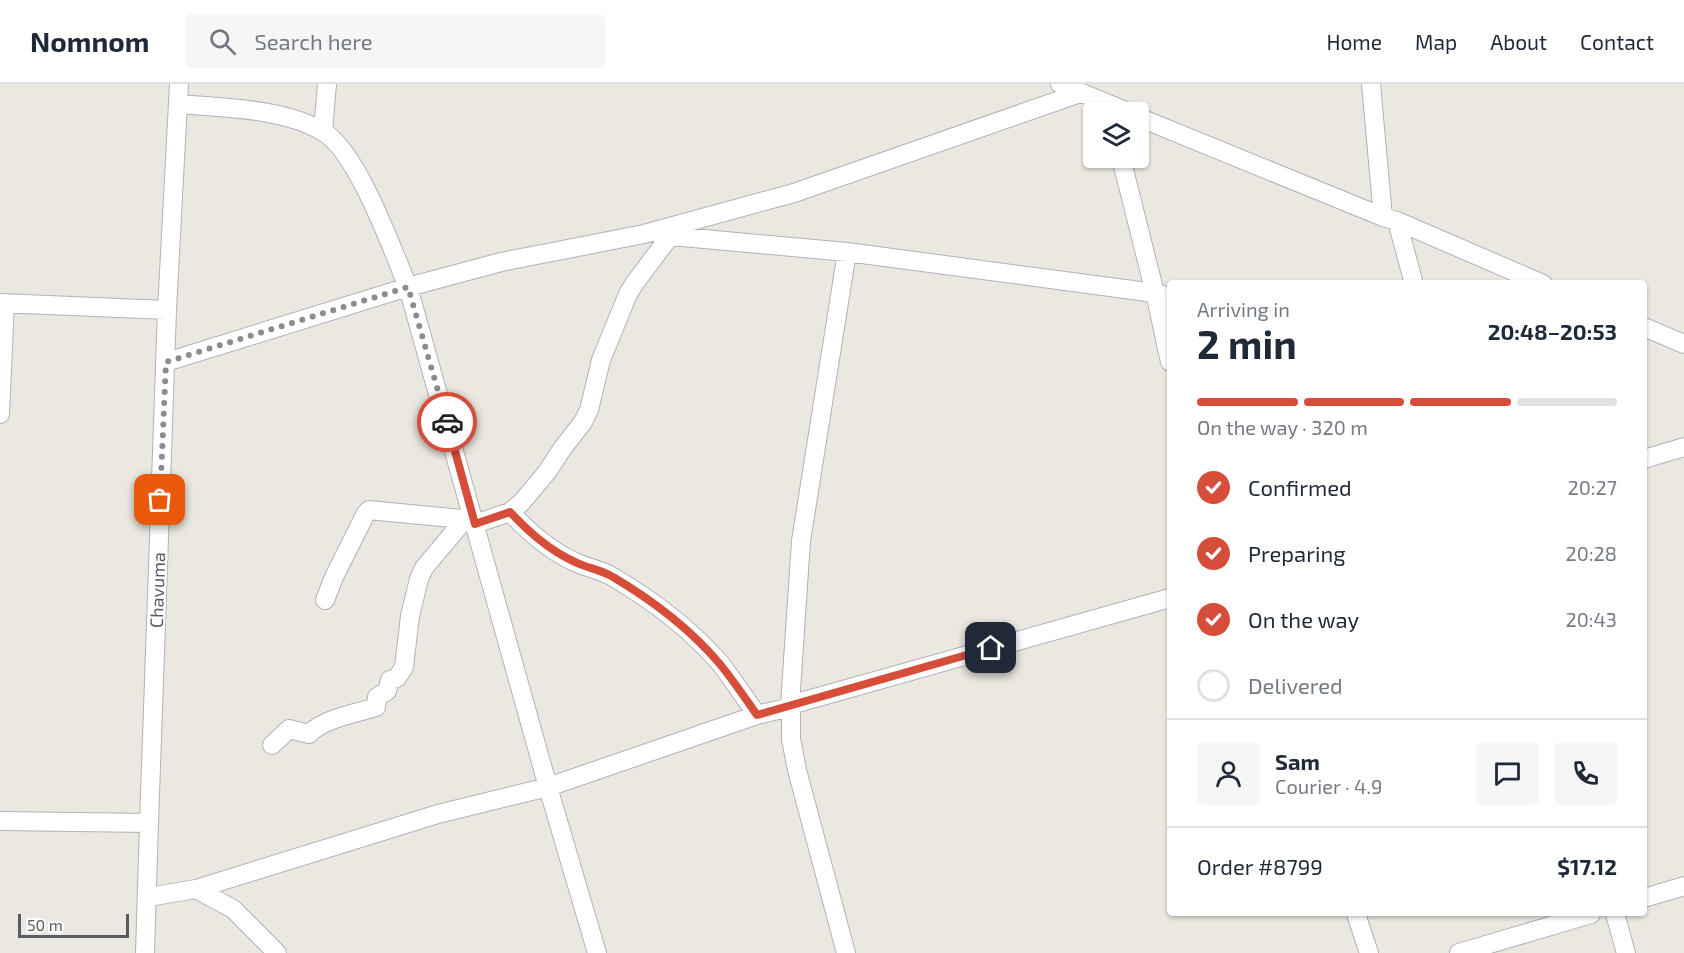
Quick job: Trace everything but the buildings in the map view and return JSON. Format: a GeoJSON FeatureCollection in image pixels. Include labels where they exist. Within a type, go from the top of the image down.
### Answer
{"type":"FeatureCollection","features":[{"type":"Feature","properties":{"kind":"street","name":"Chavuma"},"geometry":{"type":"LineString","coordinates":[[145,953],[167,310],[179,84]]}},
{"type":"Feature","properties":{"kind":"street"},"geometry":{"type":"LineString","coordinates":[[323,131],[327,84]]}},
{"type":"Feature","properties":{"kind":"street"},"geometry":{"type":"LineString","coordinates":[[1060,84],[1097,102]]}},
{"type":"Feature","properties":{"kind":"street"},"geometry":{"type":"LineString","coordinates":[[1371,84],[1390,219],[1413,280]]}},
{"type":"Feature","properties":{"kind":"street"},"geometry":{"type":"LineString","coordinates":[[166,362],[408,287],[501,262],[644,234],[794,193],[1080,93]]}},
{"type":"Feature","properties":{"kind":"street"},"geometry":{"type":"LineString","coordinates":[[177,104],[266,113],[297,120],[323,131],[339,145],[355,169],[376,211],[408,287],[471,521],[597,953]]}},
{"type":"Feature","properties":{"kind":"street"},"geometry":{"type":"LineString","coordinates":[[1149,121],[1534,280]]}},
{"type":"Feature","properties":{"kind":"street"},"geometry":{"type":"LineString","coordinates":[[1124,168],[1162,295],[1167,337]]}},
{"type":"Feature","properties":{"kind":"street"},"geometry":{"type":"LineString","coordinates":[[644,234],[847,252],[1162,295]]}},
{"type":"Feature","properties":{"kind":"street"},"geometry":{"type":"LineString","coordinates":[[325,600],[338,568],[369,510],[471,521],[510,512],[534,489],[584,422],[601,360],[628,294],[670,236]]}},
{"type":"Feature","properties":{"kind":"street"},"geometry":{"type":"LineString","coordinates":[[846,953],[797,770],[790,739],[790,706],[801,541],[847,252]]}},
{"type":"Feature","properties":{"kind":"street"},"geometry":{"type":"LineString","coordinates":[[0,414],[2,303],[167,310]]}},
{"type":"Feature","properties":{"kind":"street"},"geometry":{"type":"LineString","coordinates":[[1647,328],[1684,344]]}},
{"type":"Feature","properties":{"kind":"street"},"geometry":{"type":"LineString","coordinates":[[1647,459],[1680,454]]}},
{"type":"Feature","properties":{"kind":"street"},"geometry":{"type":"LineString","coordinates":[[510,512],[531,534],[552,551],[576,563],[611,575],[682,626],[719,663],[757,715]]}},
{"type":"Feature","properties":{"kind":"street"},"geometry":{"type":"LineString","coordinates":[[272,745],[289,729],[309,734],[315,728],[333,720],[376,707],[377,697],[387,691],[390,680],[397,678],[404,667],[410,616],[418,579],[424,568],[471,521]]}},
{"type":"Feature","properties":{"kind":"street"},"geometry":{"type":"LineString","coordinates":[[148,897],[196,889],[438,814],[548,787],[757,715],[1167,599]]}},
{"type":"Feature","properties":{"kind":"street"},"geometry":{"type":"LineString","coordinates":[[0,821],[149,823]]}},
{"type":"Feature","properties":{"kind":"street"},"geometry":{"type":"LineString","coordinates":[[1647,897],[1684,886]]}},
{"type":"Feature","properties":{"kind":"street"},"geometry":{"type":"LineString","coordinates":[[196,889],[233,909],[277,953]]}},
{"type":"Feature","properties":{"kind":"street"},"geometry":{"type":"LineString","coordinates":[[1357,916],[1369,953]]}},
{"type":"Feature","properties":{"kind":"street"},"geometry":{"type":"LineString","coordinates":[[1459,953],[1585,916]]}},
{"type":"Feature","properties":{"kind":"street"},"geometry":{"type":"LineString","coordinates":[[1616,916],[1626,953]]}},
{"type":"Feature","properties":{"kind":"way so far"},"geometry":{"type":"LineString","coordinates":[[160,500],[166,362],[408,287],[447,422]]}},
{"type":"Feature","properties":{"kind":"route"},"geometry":{"type":"LineString","coordinates":[[447,422],[475,524],[510,512],[531,534],[552,551],[576,563],[611,575],[653,603],[682,626],[719,663],[757,715],[991,648]]}}]}
